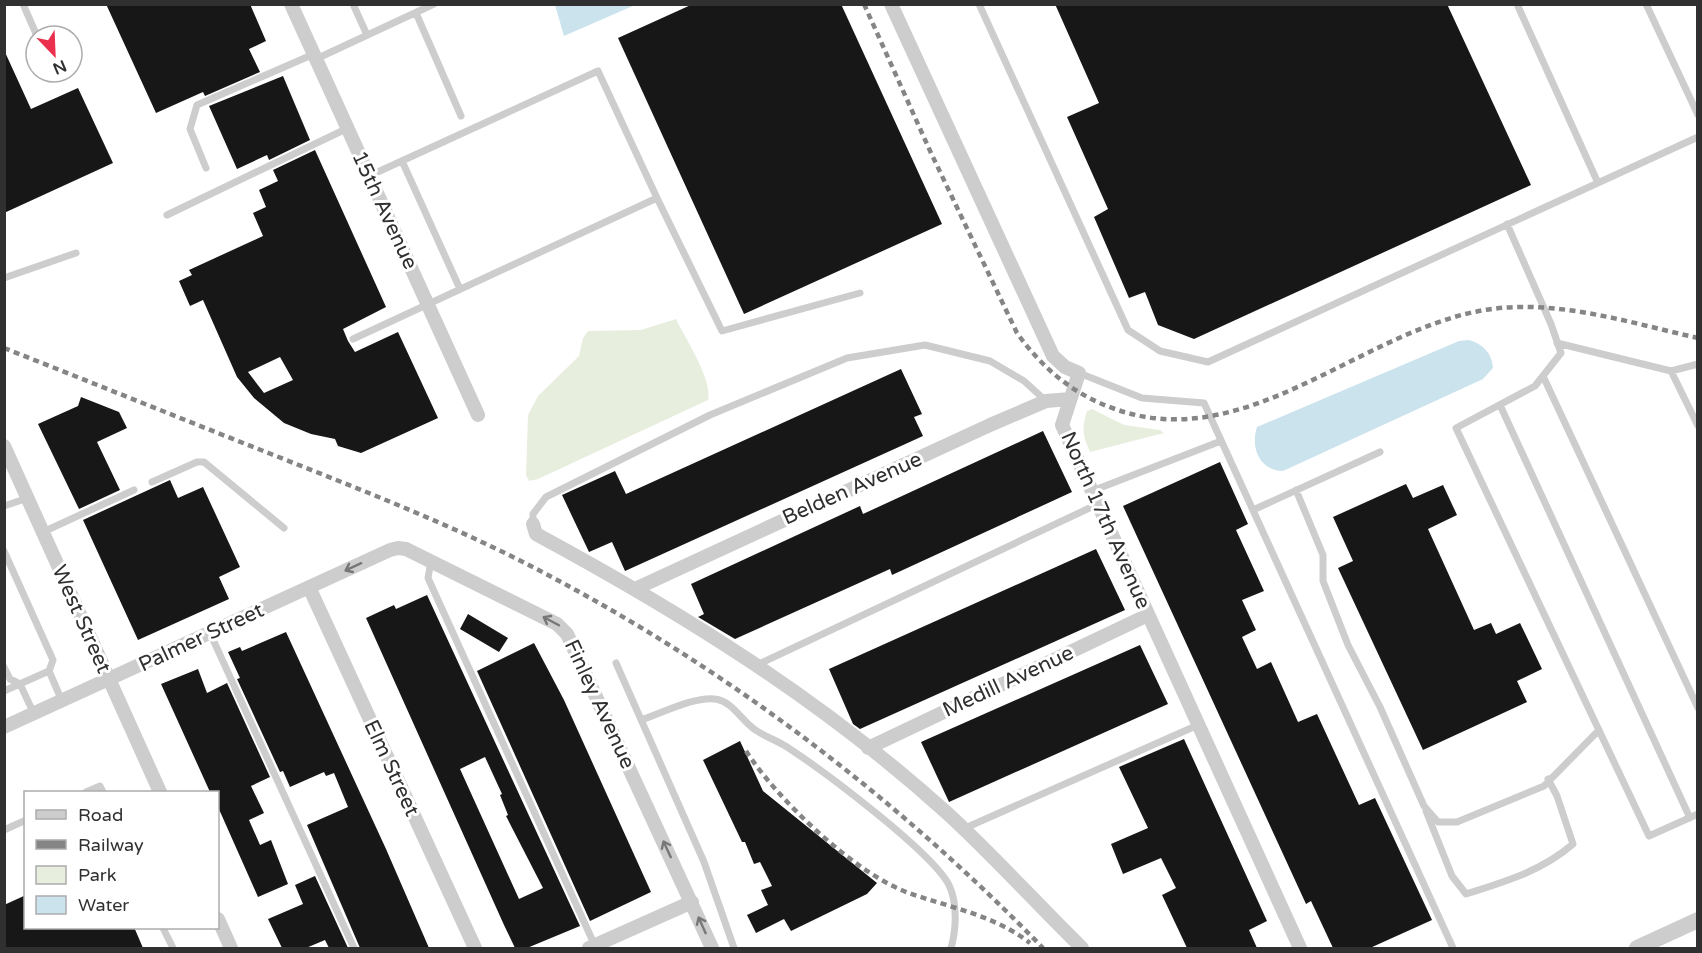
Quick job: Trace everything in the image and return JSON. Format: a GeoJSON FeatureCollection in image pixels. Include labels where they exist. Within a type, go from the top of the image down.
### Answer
{"type":"FeatureCollection","features":[{"type":"Feature","properties":{"kind":"street","name":"15th Avenue"},"geometry":{"type":"LineString","coordinates":[[291,4],[478,415]]}},
{"type":"Feature","properties":{"kind":"street"},"geometry":{"type":"LineString","coordinates":[[891,4],[1053,356],[1065,367],[1079,373]]}},
{"type":"Feature","properties":{"kind":"street","name":"North 17th Avenue"},"geometry":{"type":"LineString","coordinates":[[1079,373],[1062,425],[1300,948]]}},
{"type":"Feature","properties":{"kind":"street","name":"Belden Avenue"},"geometry":{"type":"LineString","coordinates":[[637,588],[725,545],[1046,401],[1070,399]]}},
{"type":"Feature","properties":{"kind":"street","name":"West Street"},"geometry":{"type":"LineString","coordinates":[[4,446],[160,791]]}},
{"type":"Feature","properties":{"kind":"street"},"geometry":{"type":"LineString","coordinates":[[533,524],[536,534],[637,588],[759,664],[868,747],[963,829],[1082,948]]}},
{"type":"Feature","properties":{"kind":"street","name":"Palmer Street"},"geometry":{"type":"LineString","coordinates":[[4,727],[398,548]]}},
{"type":"Feature","properties":{"kind":"street","name":"Finley Avenue"},"geometry":{"type":"LineString","coordinates":[[398,548],[431,561],[556,624],[567,634],[712,948]]}},
{"type":"Feature","properties":{"kind":"street","name":"Elm Street"},"geometry":{"type":"LineString","coordinates":[[309,587],[475,948]]}},
{"type":"Feature","properties":{"kind":"street","name":"Medill Avenue"},"geometry":{"type":"LineString","coordinates":[[868,747],[1148,615]]}},
{"type":"Feature","properties":{"kind":"street"},"geometry":{"type":"LineString","coordinates":[[593,948],[692,902]]}},
{"type":"Feature","properties":{"kind":"street"},"geometry":{"type":"LineString","coordinates":[[219,920],[231,948]]}},
{"type":"Feature","properties":{"kind":"street"},"geometry":{"type":"LineString","coordinates":[[1637,948],[1698,920]]}},
{"type":"Feature","properties":{"kind":"lane"},"geometry":{"type":"LineString","coordinates":[[23,4],[32,24]]}},
{"type":"Feature","properties":{"kind":"lane"},"geometry":{"type":"LineString","coordinates":[[353,4],[367,35]]}},
{"type":"Feature","properties":{"kind":"lane"},"geometry":{"type":"LineString","coordinates":[[206,168],[190,129],[197,105],[367,35],[434,4]]}},
{"type":"Feature","properties":{"kind":"lane"},"geometry":{"type":"LineString","coordinates":[[979,4],[1128,330],[1160,351],[1208,362],[1698,137]]}},
{"type":"Feature","properties":{"kind":"lane"},"geometry":{"type":"LineString","coordinates":[[1517,4],[1598,183]]}},
{"type":"Feature","properties":{"kind":"lane"},"geometry":{"type":"LineString","coordinates":[[1646,4],[1698,115]]}},
{"type":"Feature","properties":{"kind":"lane"},"geometry":{"type":"LineString","coordinates":[[416,13],[461,116]]}},
{"type":"Feature","properties":{"kind":"lane"},"geometry":{"type":"LineString","coordinates":[[369,176],[598,71],[722,331],[860,293]]}},
{"type":"Feature","properties":{"kind":"lane"},"geometry":{"type":"LineString","coordinates":[[167,215],[348,128]]}},
{"type":"Feature","properties":{"kind":"lane"},"geometry":{"type":"LineString","coordinates":[[402,161],[460,289]]}},
{"type":"Feature","properties":{"kind":"lane"},"geometry":{"type":"LineString","coordinates":[[353,339],[657,198]]}},
{"type":"Feature","properties":{"kind":"lane"},"geometry":{"type":"LineString","coordinates":[[1507,224],[1561,353],[1535,386],[1456,429],[1649,836],[1698,814]]}},
{"type":"Feature","properties":{"kind":"lane"},"geometry":{"type":"LineString","coordinates":[[4,278],[76,253]]}},
{"type":"Feature","properties":{"kind":"lane"},"geometry":{"type":"LineString","coordinates":[[1557,343],[1671,371],[1698,364]]}},
{"type":"Feature","properties":{"kind":"lane"},"geometry":{"type":"LineString","coordinates":[[533,524],[533,514],[546,497],[710,415],[847,358],[925,345],[990,361],[1024,381],[1046,401]]}},
{"type":"Feature","properties":{"kind":"lane"},"geometry":{"type":"LineString","coordinates":[[1671,371],[1698,426]]}},
{"type":"Feature","properties":{"kind":"lane"},"geometry":{"type":"LineString","coordinates":[[1079,373],[1142,398],[1204,404],[1453,948]]}},
{"type":"Feature","properties":{"kind":"lane"},"geometry":{"type":"LineString","coordinates":[[1543,376],[1698,708]]}},
{"type":"Feature","properties":{"kind":"lane"},"geometry":{"type":"LineString","coordinates":[[1500,405],[1690,818]]}},
{"type":"Feature","properties":{"kind":"lane"},"geometry":{"type":"LineString","coordinates":[[759,664],[1095,497],[1221,441]]}},
{"type":"Feature","properties":{"kind":"lane"},"geometry":{"type":"LineString","coordinates":[[1253,510],[1380,452]]}},
{"type":"Feature","properties":{"kind":"lane"},"geometry":{"type":"LineString","coordinates":[[152,482],[197,462],[204,462],[285,528]]}},
{"type":"Feature","properties":{"kind":"lane"},"geometry":{"type":"LineString","coordinates":[[43,532],[134,490]]}},
{"type":"Feature","properties":{"kind":"lane"},"geometry":{"type":"LineString","coordinates":[[1296,490],[1323,555],[1323,581],[1338,621],[1380,707],[1452,876],[1466,894],[1514,879],[1557,858],[1573,844],[1557,796],[1548,780]]}},
{"type":"Feature","properties":{"kind":"lane"},"geometry":{"type":"LineString","coordinates":[[4,506],[28,498]]}},
{"type":"Feature","properties":{"kind":"lane"},"geometry":{"type":"LineString","coordinates":[[4,551],[53,660],[49,671],[62,701]]}},
{"type":"Feature","properties":{"kind":"lane"},"geometry":{"type":"LineString","coordinates":[[431,561],[428,578],[593,948]]}},
{"type":"Feature","properties":{"kind":"lane"},"geometry":{"type":"LineString","coordinates":[[210,633],[354,948]]}},
{"type":"Feature","properties":{"kind":"lane"},"geometry":{"type":"LineString","coordinates":[[616,663],[704,862],[734,948]]}},
{"type":"Feature","properties":{"kind":"lane"},"geometry":{"type":"LineString","coordinates":[[4,667],[10,679],[20,684],[34,714]]}},
{"type":"Feature","properties":{"kind":"lane"},"geometry":{"type":"LineString","coordinates":[[4,691],[49,671]]}},
{"type":"Feature","properties":{"kind":"lane"},"geometry":{"type":"LineString","coordinates":[[641,720],[700,700],[714,699],[723,701],[754,730],[789,748],[888,825],[942,874],[953,896],[955,922],[951,948]]}},
{"type":"Feature","properties":{"kind":"lane"},"geometry":{"type":"LineString","coordinates":[[963,829],[1198,725]]}},
{"type":"Feature","properties":{"kind":"lane"},"geometry":{"type":"LineString","coordinates":[[1424,806],[1438,822],[1457,822],[1544,786],[1599,730]]}},
{"type":"Feature","properties":{"kind":"lane"},"geometry":{"type":"LineString","coordinates":[[88,791],[100,786],[102,791]]}},
{"type":"Feature","properties":{"kind":"lane"},"geometry":{"type":"LineString","coordinates":[[4,830],[24,821]]}},
{"type":"Feature","properties":{"kind":"lane"},"geometry":{"type":"LineString","coordinates":[[165,929],[173,948]]}},
{"type":"Feature","properties":{"kind":"green space"},"geometry":{"type":"Polygon","coordinates":[[[676,319],[702,371],[708,400],[538,479],[529,481],[526,475],[528,415],[538,396],[579,356],[583,338],[588,331],[641,330],[676,319]]]}},
{"type":"Feature","properties":{"kind":"green space"},"geometry":{"type":"Polygon","coordinates":[[[1092,409],[1124,425],[1160,430],[1164,433],[1090,452],[1083,428],[1087,411],[1092,409]]]}},
{"type":"Feature","properties":{"kind":"water"},"geometry":{"type":"Polygon","coordinates":[[[555,4],[635,5],[564,36],[555,4]]]}},
{"type":"Feature","properties":{"kind":"water"},"geometry":{"type":"Polygon","coordinates":[[[1469,340],[1479,344],[1491,358],[1493,368],[1483,379],[1283,471],[1268,467],[1259,457],[1255,443],[1257,427],[1459,341],[1469,340]]]}},
{"type":"Feature","properties":{"kind":"building"},"geometry":{"type":"Polygon","coordinates":[[[106,4],[250,4],[266,41],[249,49],[260,72],[205,96],[203,92],[156,113],[106,4]]]}},
{"type":"Feature","properties":{"kind":"building"},"geometry":{"type":"Polygon","coordinates":[[[693,4],[841,4],[942,224],[744,314],[618,38],[693,4]]]}},
{"type":"Feature","properties":{"kind":"building"},"geometry":{"type":"Polygon","coordinates":[[[1055,4],[1447,4],[1531,185],[1194,339],[1158,325],[1145,292],[1129,298],[1094,217],[1108,209],[1067,117],[1099,103],[1055,4]]]}},
{"type":"Feature","properties":{"kind":"building"},"geometry":{"type":"Polygon","coordinates":[[[4,50],[31,109],[78,88],[113,163],[4,213],[4,50]]]}},
{"type":"Feature","properties":{"kind":"building"},"geometry":{"type":"Polygon","coordinates":[[[283,76],[310,140],[269,160],[267,155],[237,169],[209,106],[283,76]]]}},
{"type":"Feature","properties":{"kind":"building"},"geometry":{"type":"Polygon","coordinates":[[[315,150],[386,307],[343,329],[348,341],[355,352],[398,332],[438,418],[361,453],[338,446],[335,439],[311,434],[284,423],[254,398],[237,377],[203,300],[190,306],[179,281],[192,275],[189,270],[263,236],[253,213],[266,207],[259,190],[278,181],[273,170],[315,150]],[[280,357],[248,372],[264,393],[293,380],[280,357]]]}},
{"type":"Feature","properties":{"kind":"building"},"geometry":{"type":"Polygon","coordinates":[[[901,369],[922,414],[914,417],[923,436],[625,571],[612,542],[589,552],[562,495],[615,471],[626,494],[901,369]]]}},
{"type":"Feature","properties":{"kind":"building"},"geometry":{"type":"Polygon","coordinates":[[[81,397],[119,412],[127,428],[97,442],[120,490],[79,509],[38,424],[78,406],[81,397]]]}},
{"type":"Feature","properties":{"kind":"building"},"geometry":{"type":"Polygon","coordinates":[[[1043,431],[1072,492],[892,575],[890,569],[735,639],[698,617],[704,614],[691,584],[860,506],[863,514],[1043,431]]]}},
{"type":"Feature","properties":{"kind":"building"},"geometry":{"type":"Polygon","coordinates":[[[1220,462],[1248,524],[1236,530],[1264,591],[1242,600],[1256,630],[1242,637],[1257,669],[1271,662],[1298,722],[1317,714],[1359,805],[1375,798],[1432,920],[1370,948],[1333,948],[1311,901],[1306,904],[1123,506],[1220,462]]]}},
{"type":"Feature","properties":{"kind":"building"},"geometry":{"type":"Polygon","coordinates":[[[170,480],[178,498],[203,487],[240,567],[219,577],[229,599],[138,640],[83,520],[170,480]]]}},
{"type":"Feature","properties":{"kind":"building"},"geometry":{"type":"Polygon","coordinates":[[[1406,484],[1413,498],[1443,485],[1457,515],[1428,529],[1474,630],[1491,623],[1496,634],[1520,623],[1542,669],[1517,681],[1527,702],[1423,750],[1338,568],[1353,561],[1333,517],[1406,484]]]}},
{"type":"Feature","properties":{"kind":"building"},"geometry":{"type":"Polygon","coordinates":[[[1096,549],[1125,610],[860,729],[853,724],[829,669],[1096,549]]]}},
{"type":"Feature","properties":{"kind":"building"},"geometry":{"type":"Polygon","coordinates":[[[427,595],[580,926],[527,948],[515,948],[366,618],[394,605],[396,609],[427,595]],[[485,757],[460,769],[519,899],[543,888],[506,816],[508,815],[500,795],[502,794],[485,757]]]}},
{"type":"Feature","properties":{"kind":"building"},"geometry":{"type":"Polygon","coordinates":[[[468,614],[508,638],[499,652],[460,629],[468,614]]]}},
{"type":"Feature","properties":{"kind":"building"},"geometry":{"type":"Polygon","coordinates":[[[286,632],[429,948],[360,948],[307,825],[348,807],[334,773],[326,776],[324,772],[290,787],[283,771],[280,772],[237,679],[240,678],[228,652],[240,647],[242,651],[286,632]]]}},
{"type":"Feature","properties":{"kind":"building"},"geometry":{"type":"Polygon","coordinates":[[[534,643],[564,700],[651,892],[590,921],[477,671],[534,643]]]}},
{"type":"Feature","properties":{"kind":"building"},"geometry":{"type":"Polygon","coordinates":[[[1140,645],[1168,704],[949,802],[921,742],[1140,645]]]}},
{"type":"Feature","properties":{"kind":"building"},"geometry":{"type":"Polygon","coordinates":[[[198,669],[207,693],[227,683],[270,777],[251,786],[264,813],[249,820],[260,845],[271,840],[288,884],[258,897],[219,809],[219,791],[210,791],[161,684],[198,669]]]}},
{"type":"Feature","properties":{"kind":"building"},"geometry":{"type":"Polygon","coordinates":[[[1184,739],[1267,921],[1249,930],[1257,948],[1187,948],[1162,895],[1176,888],[1161,858],[1123,874],[1111,844],[1148,828],[1119,767],[1184,739]]]}},
{"type":"Feature","properties":{"kind":"building"},"geometry":{"type":"Polygon","coordinates":[[[740,741],[763,791],[877,883],[867,894],[791,931],[784,919],[756,933],[747,915],[768,905],[761,890],[772,886],[760,862],[754,864],[703,760],[740,741]]]}},
{"type":"Feature","properties":{"kind":"building"},"geometry":{"type":"Polygon","coordinates":[[[315,876],[348,948],[329,948],[325,940],[306,948],[282,948],[268,919],[303,904],[295,885],[315,876]]]}},
{"type":"Feature","properties":{"kind":"building"},"geometry":{"type":"Polygon","coordinates":[[[24,896],[24,929],[135,929],[143,948],[4,948],[4,905],[24,896]]]}},
{"type":"Feature","properties":{"kind":"railway"},"geometry":{"type":"LineString","coordinates":[[864,4],[931,153],[1017,333],[1048,369],[1073,388],[1100,403],[1115,409],[1163,419],[1209,416],[1255,404],[1300,386],[1389,342],[1434,324],[1479,311],[1506,307],[1534,307],[1589,313],[1698,338]]}},
{"type":"Feature","properties":{"kind":"railway"},"geometry":{"type":"LineString","coordinates":[[4,348],[426,517],[487,544],[590,598],[660,639],[729,684],[861,782],[985,890],[1043,948]]}},
{"type":"Feature","properties":{"kind":"railway"},"geometry":{"type":"LineString","coordinates":[[746,751],[777,791],[797,812],[865,870],[909,893],[1002,925],[1030,943]]}}]}
